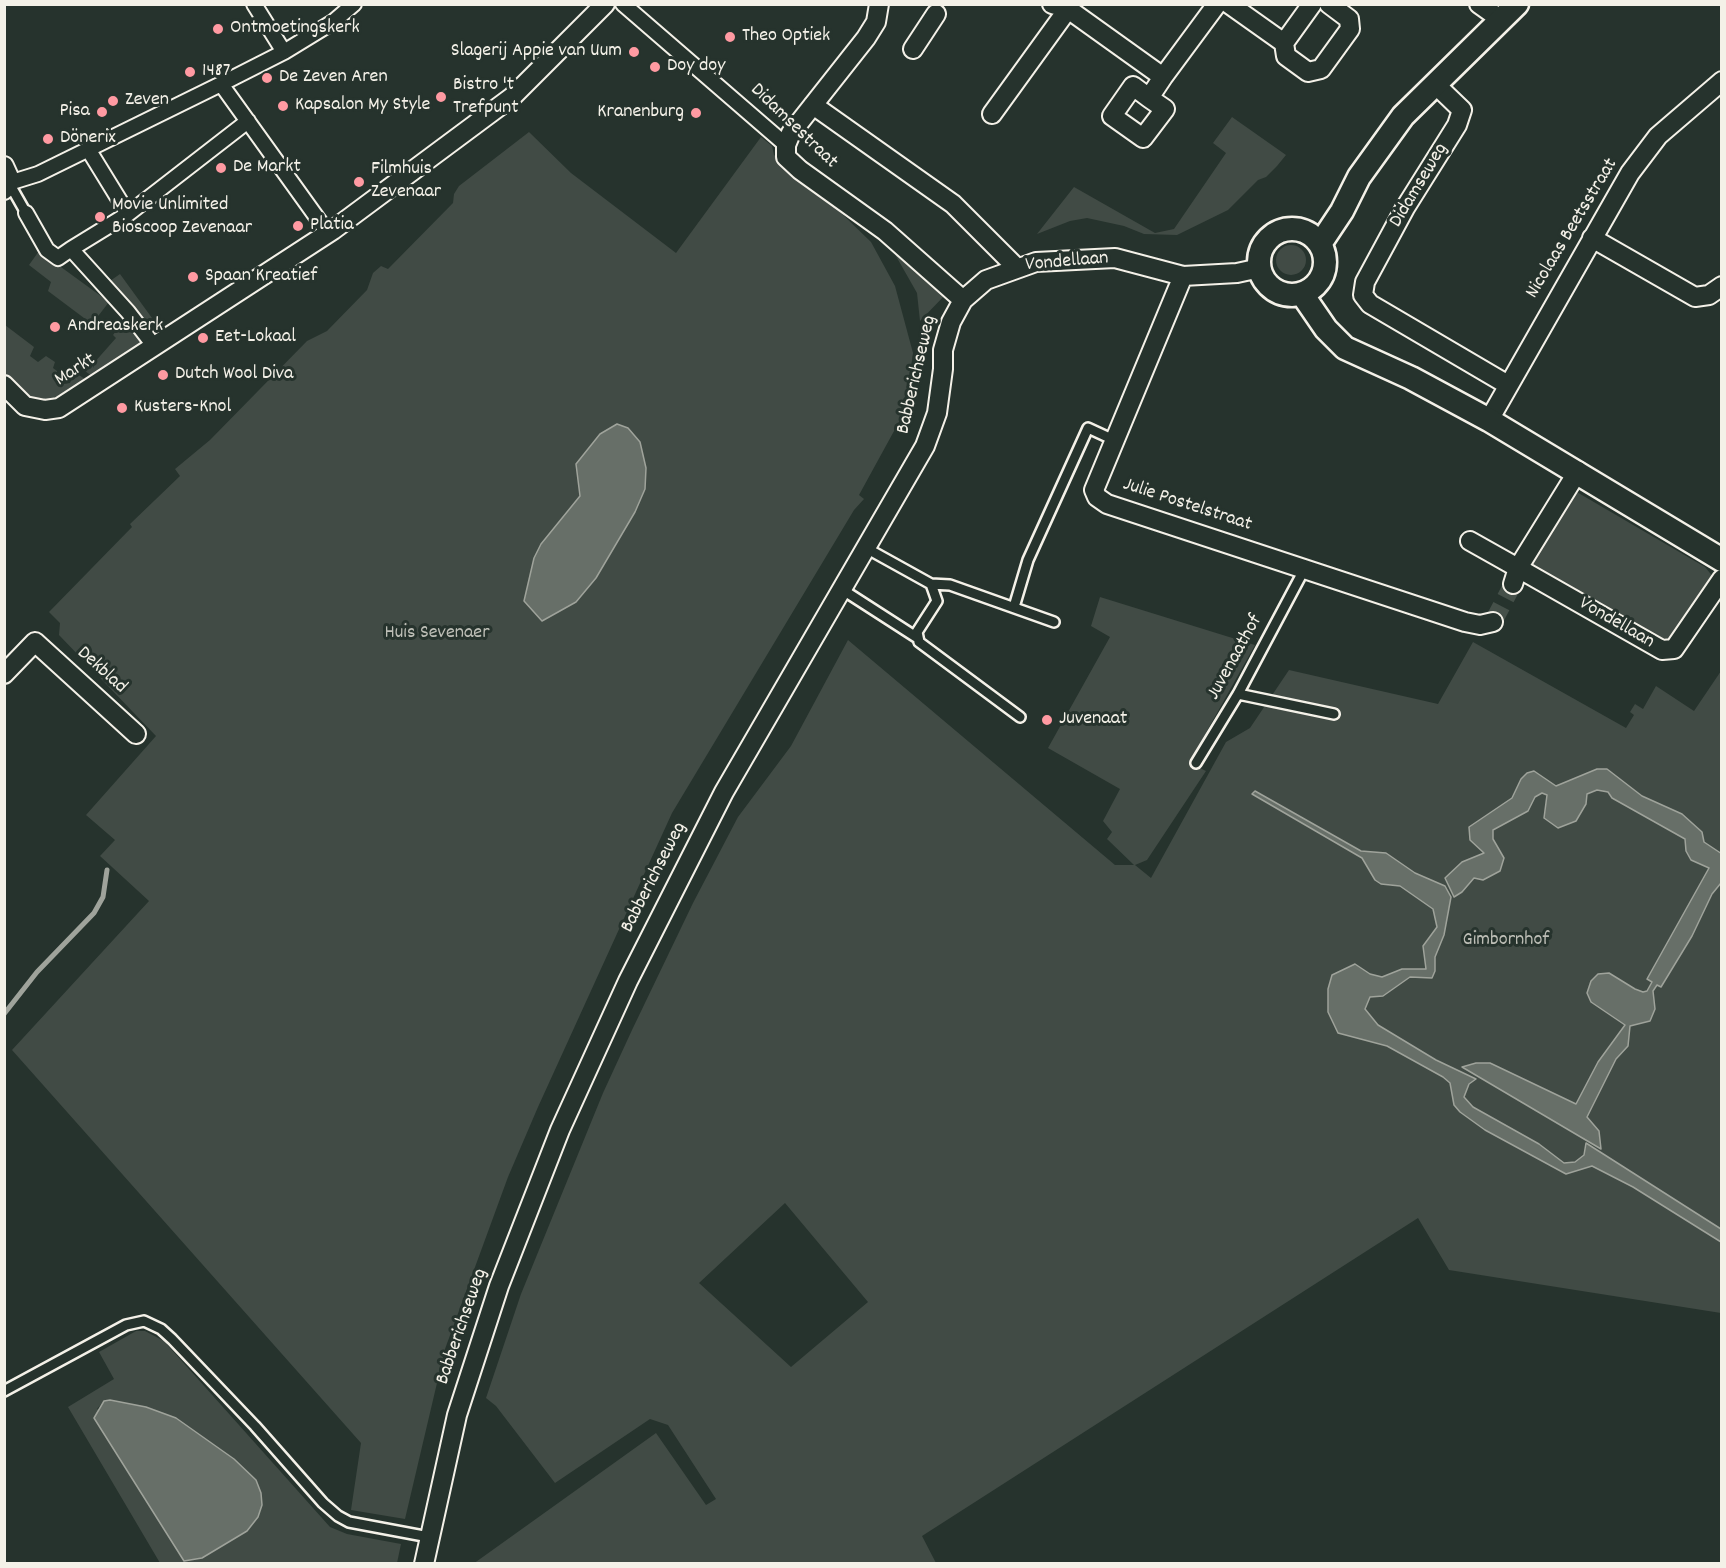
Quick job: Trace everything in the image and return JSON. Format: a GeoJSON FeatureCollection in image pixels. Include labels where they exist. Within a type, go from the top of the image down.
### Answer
{"type":"FeatureCollection","features":[{"type":"Feature","properties":{"kind":"street"},"geometry":{"type":"LineString","coordinates":[[254,4],[284,52]]}},
{"type":"Feature","properties":{"kind":"street"},"geometry":{"type":"LineString","coordinates":[[6,180],[38,174],[221,84],[284,52],[333,22],[354,4]]}},
{"type":"Feature","properties":{"kind":"street","name":"Markt"},"geometry":{"type":"LineString","coordinates":[[4,385],[25,406],[52,410],[155,347],[328,233],[512,96],[605,4]]}},
{"type":"Feature","properties":{"kind":"street","name":"Didamsestraat"},"geometry":{"type":"LineString","coordinates":[[623,4],[786,145],[786,157],[800,170],[885,231],[963,300]]}},
{"type":"Feature","properties":{"kind":"street"},"geometry":{"type":"LineString","coordinates":[[786,145],[790,133],[866,38],[876,22],[879,4]]}},
{"type":"Feature","properties":{"kind":"street"},"geometry":{"type":"LineString","coordinates":[[1149,98],[1217,4]]}},
{"type":"Feature","properties":{"kind":"street"},"geometry":{"type":"LineString","coordinates":[[1229,4],[1284,43]]}},
{"type":"Feature","properties":{"kind":"street"},"geometry":{"type":"LineString","coordinates":[[1312,4],[1284,43],[1286,56],[1308,72],[1321,69],[1350,29],[1349,19],[1329,4]]}},
{"type":"Feature","properties":{"kind":"street"},"geometry":{"type":"LineString","coordinates":[[1479,4],[1509,12]]}},
{"type":"Feature","properties":{"kind":"street"},"geometry":{"type":"LineString","coordinates":[[992,114],[1060,7],[1163,77]]}},
{"type":"Feature","properties":{"kind":"street"},"geometry":{"type":"LineString","coordinates":[[913,49],[934,8]]}},
{"type":"Feature","properties":{"kind":"street"},"geometry":{"type":"LineString","coordinates":[[1313,238],[1353,180],[1359,177],[1403,116],[1509,12]]}},
{"type":"Feature","properties":{"kind":"street","name":"Nicolaas Beetsstraat"},"geometry":{"type":"LineString","coordinates":[[1489,420],[1630,174],[1658,136],[1722,81]]}},
{"type":"Feature","properties":{"kind":"street"},"geometry":{"type":"LineString","coordinates":[[221,84],[328,233]]}},
{"type":"Feature","properties":{"kind":"street","name":"Didamseweg"},"geometry":{"type":"LineString","coordinates":[[1435,84],[1462,110],[1457,125],[1405,208],[1365,282],[1363,295],[1370,304],[1508,385]]}},
{"type":"Feature","properties":{"kind":"street","name":"Didamsestraat"},"geometry":{"type":"LineString","coordinates":[[813,105],[952,204],[1016,267]]}},
{"type":"Feature","properties":{"kind":"street"},"geometry":{"type":"LineString","coordinates":[[26,213],[47,250],[58,258],[128,214],[248,121]]}},
{"type":"Feature","properties":{"kind":"street"},"geometry":{"type":"LineString","coordinates":[[88,149],[128,214]]}},
{"type":"Feature","properties":{"kind":"street"},"geometry":{"type":"LineString","coordinates":[[1288,229],[1313,238],[1325,264],[1310,289],[1293,295],[1275,290],[1263,277],[1260,268],[1261,250],[1272,236],[1288,229]]}},
{"type":"Feature","properties":{"kind":"street"},"geometry":{"type":"LineString","coordinates":[[1592,238],[1695,297],[1709,295],[1722,286]]}},
{"type":"Feature","properties":{"kind":"street"},"geometry":{"type":"LineString","coordinates":[[71,249],[128,312],[155,347]]}},
{"type":"Feature","properties":{"kind":"street","name":"Vondellaan"},"geometry":{"type":"LineString","coordinates":[[1016,267],[1036,262],[1101,257],[1130,260],[1183,276],[1237,273],[1260,268]]}},
{"type":"Feature","properties":{"kind":"street","name":"Babberichseweg"},"geometry":{"type":"LineString","coordinates":[[424,1563],[460,1404],[499,1286],[560,1130],[628,981],[724,792],[925,446],[937,413],[943,350],[951,322],[963,300],[980,284],[1016,267]]}},
{"type":"Feature","properties":{"kind":"street","name":"Julie Postelstraat"},"geometry":{"type":"LineString","coordinates":[[1183,276],[1094,490],[1096,497],[1107,504],[1465,622],[1480,626],[1493,622]]}},
{"type":"Feature","properties":{"kind":"street"},"geometry":{"type":"LineString","coordinates":[[1310,289],[1337,341],[1489,420],[1578,471],[1722,560]]}},
{"type":"Feature","properties":{"kind":"street"},"geometry":{"type":"LineString","coordinates":[[1515,576],[1578,471]]}},
{"type":"Feature","properties":{"kind":"street","name":"Vondellaan"},"geometry":{"type":"LineString","coordinates":[[1470,541],[1515,576],[1662,650],[1674,649],[1722,579]]}},
{"type":"Feature","properties":{"kind":"street","name":"Dekblad"},"geometry":{"type":"LineString","coordinates":[[4,674],[35,642],[136,734]]}},
{"type":"Feature","properties":{"kind":"lane"},"geometry":{"type":"LineString","coordinates":[[6,180],[26,213]]}},
{"type":"Feature","properties":{"kind":"lane"},"geometry":{"type":"LineString","coordinates":[[1014,608],[1028,560],[1088,428],[1114,440]]}},
{"type":"Feature","properties":{"kind":"lane"},"geometry":{"type":"LineString","coordinates":[[866,548],[931,584],[950,585],[1054,621]]}},
{"type":"Feature","properties":{"kind":"lane","name":"Juvenaathof"},"geometry":{"type":"LineString","coordinates":[[1196,763],[1238,694],[1305,568]]}},
{"type":"Feature","properties":{"kind":"lane"},"geometry":{"type":"LineString","coordinates":[[916,637],[936,601],[931,584]]}},
{"type":"Feature","properties":{"kind":"lane"},"geometry":{"type":"LineString","coordinates":[[843,590],[916,637],[1020,717]]}},
{"type":"Feature","properties":{"kind":"lane"},"geometry":{"type":"LineString","coordinates":[[1238,694],[1334,714]]}},
{"type":"Feature","properties":{"kind":"lane"},"geometry":{"type":"LineString","coordinates":[[4,1391],[126,1325],[144,1321],[161,1329],[172,1339],[255,1426],[323,1503],[338,1516],[349,1522],[429,1537]]}},
{"type":"Feature","properties":{"kind":"green space"},"geometry":{"type":"Polygon","coordinates":[[[1232,117],[1286,155],[1266,177],[1258,180],[1228,210],[1177,235],[1144,234],[1124,226],[1087,218],[1070,221],[1037,234],[1074,187],[1155,233],[1174,229],[1226,153],[1213,143],[1232,117]]]}},
{"type":"Feature","properties":{"kind":"green space","name":"Huis Sevenaer"},"geometry":{"type":"Polygon","coordinates":[[[529,132],[571,173],[676,253],[761,137],[772,146],[774,155],[807,180],[871,242],[895,286],[913,353],[905,411],[859,495],[864,499],[854,510],[672,813],[538,1107],[508,1177],[445,1349],[405,1519],[351,1510],[361,1443],[12,1050],[149,901],[100,856],[115,840],[86,815],[156,736],[59,635],[60,623],[49,612],[132,527],[130,524],[180,476],[175,469],[210,440],[307,341],[327,331],[367,290],[373,273],[381,266],[388,269],[453,203],[454,194],[459,186],[529,132]]]}},
{"type":"Feature","properties":{"kind":"green space"},"geometry":{"type":"Polygon","coordinates":[[[888,242],[946,294],[920,321],[917,293],[888,242]]]}},
{"type":"Feature","properties":{"kind":"green space"},"geometry":{"type":"Polygon","coordinates":[[[1291,245],[1302,249],[1306,260],[1302,271],[1291,275],[1280,271],[1276,260],[1280,249],[1291,245]]]}},
{"type":"Feature","properties":{"kind":"green space"},"geometry":{"type":"Polygon","coordinates":[[[39,251],[109,302],[92,324],[48,291],[51,282],[29,265],[39,251]]]}},
{"type":"Feature","properties":{"kind":"green space"},"geometry":{"type":"Polygon","coordinates":[[[120,274],[160,329],[151,337],[110,281],[120,274]]]}},
{"type":"Feature","properties":{"kind":"green space"},"geometry":{"type":"Polygon","coordinates":[[[127,316],[145,342],[92,376],[79,367],[81,364],[91,364],[94,368],[93,364],[116,338],[113,335],[127,316]]]}},
{"type":"Feature","properties":{"kind":"green space"},"geometry":{"type":"Polygon","coordinates":[[[5,325],[34,347],[30,356],[38,362],[46,356],[55,362],[53,368],[57,371],[57,379],[63,384],[70,383],[75,372],[86,380],[52,401],[34,401],[18,392],[5,374],[5,325]]]}},
{"type":"Feature","properties":{"kind":"green space"},"geometry":{"type":"Polygon","coordinates":[[[1575,491],[1705,567],[1714,578],[1669,642],[1531,566],[1549,526],[1575,491]]]}},
{"type":"Feature","properties":{"kind":"green space","name":"Gimbornhof"},"geometry":{"type":"Polygon","coordinates":[[[1100,597],[1255,645],[1189,763],[1206,771],[1147,860],[1135,865],[1151,878],[1226,742],[1250,728],[1289,670],[1438,704],[1473,642],[1626,728],[1634,715],[1630,712],[1635,704],[1643,709],[1656,686],[1694,711],[1721,671],[1721,1313],[1449,1270],[1418,1218],[922,1536],[936,1563],[473,1564],[656,1433],[706,1505],[716,1499],[668,1425],[650,1419],[555,1483],[496,1406],[486,1398],[521,1294],[603,1093],[632,1030],[693,903],[738,817],[791,746],[848,640],[1115,865],[1134,865],[1107,839],[1112,832],[1103,821],[1120,789],[1048,748],[1110,637],[1091,626],[1100,597]],[[785,1203],[699,1283],[791,1367],[868,1302],[785,1203]]]}},
{"type":"Feature","properties":{"kind":"green space"},"geometry":{"type":"Polygon","coordinates":[[[136,1331],[145,1331],[164,1341],[330,1527],[347,1534],[401,1544],[397,1563],[160,1563],[68,1407],[114,1379],[99,1352],[136,1331]],[[110,1400],[104,1401],[97,1409],[256,1480],[234,1459],[176,1418],[110,1400]]]}},
{"type":"Feature","properties":{"kind":"shaded area"},"geometry":{"type":"Polygon","coordinates":[[[617,424],[628,428],[640,442],[646,468],[645,489],[635,512],[596,578],[576,602],[542,621],[524,601],[534,558],[541,544],[580,496],[576,464],[600,434],[617,424]]]}},
{"type":"Feature","properties":{"kind":"shaded area"},"geometry":{"type":"Polygon","coordinates":[[[1597,769],[1607,769],[1642,796],[1682,814],[1702,832],[1704,842],[1722,854],[1721,883],[1712,894],[1692,936],[1661,987],[1657,985],[1653,991],[1655,1009],[1650,1021],[1630,1026],[1628,1046],[1616,1059],[1587,1117],[1599,1131],[1601,1149],[1462,1067],[1476,1063],[1490,1063],[1576,1104],[1598,1062],[1625,1025],[1591,1002],[1587,993],[1591,981],[1598,974],[1609,973],[1635,989],[1647,991],[1652,982],[1647,979],[1709,868],[1691,860],[1686,851],[1685,839],[1612,798],[1608,792],[1597,790],[1587,794],[1586,804],[1576,821],[1558,828],[1544,818],[1547,795],[1542,793],[1535,797],[1528,811],[1493,830],[1493,839],[1504,858],[1500,871],[1483,880],[1474,878],[1462,892],[1454,897],[1445,878],[1462,862],[1484,853],[1470,840],[1469,827],[1512,798],[1521,779],[1527,773],[1534,771],[1556,786],[1597,769]]]}},
{"type":"Feature","properties":{"kind":"shaded area"},"geometry":{"type":"Polygon","coordinates":[[[1255,791],[1361,851],[1386,853],[1415,873],[1445,886],[1451,897],[1444,935],[1435,957],[1435,971],[1432,978],[1410,977],[1383,996],[1370,997],[1365,1009],[1378,1025],[1436,1060],[1476,1079],[1469,1084],[1464,1097],[1473,1107],[1539,1144],[1564,1163],[1575,1162],[1584,1155],[1586,1143],[1721,1229],[1721,1242],[1633,1187],[1592,1166],[1566,1174],[1485,1130],[1454,1105],[1450,1083],[1443,1077],[1387,1046],[1338,1033],[1328,1012],[1328,989],[1332,975],[1355,964],[1370,974],[1382,977],[1402,969],[1426,969],[1423,946],[1437,927],[1433,909],[1400,886],[1381,884],[1375,880],[1362,858],[1252,794],[1255,791]]]}},
{"type":"Feature","properties":{"kind":"shaded area"},"geometry":{"type":"Polygon","coordinates":[[[110,1400],[146,1407],[176,1418],[234,1459],[256,1480],[261,1493],[262,1505],[258,1517],[247,1531],[202,1558],[184,1561],[94,1418],[104,1401],[110,1400]]]}},
{"type":"Feature","properties":{"kind":"waterway"},"geometry":{"type":"LineString","coordinates":[[4,1014],[37,972],[94,913],[103,897],[107,870]]}},
{"type":"Feature","properties":{"kind":"tunnel"},"geometry":{"type":"LineString","coordinates":[[1493,622],[1513,584]]}},
{"type":"Feature","properties":{"kind":"place","name":"Ontmoetingskerk"},"geometry":{"type":"Point","coordinates":[218,29]}},
{"type":"Feature","properties":{"kind":"place","name":"Theo Optiek"},"geometry":{"type":"Point","coordinates":[730,37]}},
{"type":"Feature","properties":{"kind":"place","name":"Slagerij Appie van Uum"},"geometry":{"type":"Point","coordinates":[634,52]}},
{"type":"Feature","properties":{"kind":"place","name":"Doy doy"},"geometry":{"type":"Point","coordinates":[655,67]}},
{"type":"Feature","properties":{"kind":"place","name":"1487"},"geometry":{"type":"Point","coordinates":[190,72]}},
{"type":"Feature","properties":{"kind":"place","name":"De Zeven Aren"},"geometry":{"type":"Point","coordinates":[267,78]}},
{"type":"Feature","properties":{"kind":"place","name":"Bistro 't Trefpunt"},"geometry":{"type":"Point","coordinates":[441,97]}},
{"type":"Feature","properties":{"kind":"place","name":"Zeven"},"geometry":{"type":"Point","coordinates":[113,101]}},
{"type":"Feature","properties":{"kind":"place","name":"Kapsalon My Style"},"geometry":{"type":"Point","coordinates":[283,106]}},
{"type":"Feature","properties":{"kind":"place","name":"Pisa"},"geometry":{"type":"Point","coordinates":[102,112]}},
{"type":"Feature","properties":{"kind":"place","name":"Kranenburg"},"geometry":{"type":"Point","coordinates":[696,113]}},
{"type":"Feature","properties":{"kind":"place","name":"Dönerix"},"geometry":{"type":"Point","coordinates":[48,139]}},
{"type":"Feature","properties":{"kind":"place","name":"De Markt"},"geometry":{"type":"Point","coordinates":[221,168]}},
{"type":"Feature","properties":{"kind":"place","name":"Filmhuis Zevenaar"},"geometry":{"type":"Point","coordinates":[359,182]}},
{"type":"Feature","properties":{"kind":"place","name":"Movie Unlimited Bioscoop Zevenaar"},"geometry":{"type":"Point","coordinates":[100,217]}},
{"type":"Feature","properties":{"kind":"place","name":"Platia"},"geometry":{"type":"Point","coordinates":[298,226]}},
{"type":"Feature","properties":{"kind":"place","name":"Spaan Kreatief"},"geometry":{"type":"Point","coordinates":[193,277]}},
{"type":"Feature","properties":{"kind":"place","name":"Andreaskerk"},"geometry":{"type":"Point","coordinates":[55,327]}},
{"type":"Feature","properties":{"kind":"place","name":"Eet-Lokaal"},"geometry":{"type":"Point","coordinates":[203,338]}},
{"type":"Feature","properties":{"kind":"place","name":"Dutch Wool Diva"},"geometry":{"type":"Point","coordinates":[163,375]}},
{"type":"Feature","properties":{"kind":"place","name":"Kusters-Knol"},"geometry":{"type":"Point","coordinates":[122,408]}},
{"type":"Feature","properties":{"kind":"place","name":"Juvenaat"},"geometry":{"type":"Point","coordinates":[1047,720]}}]}
